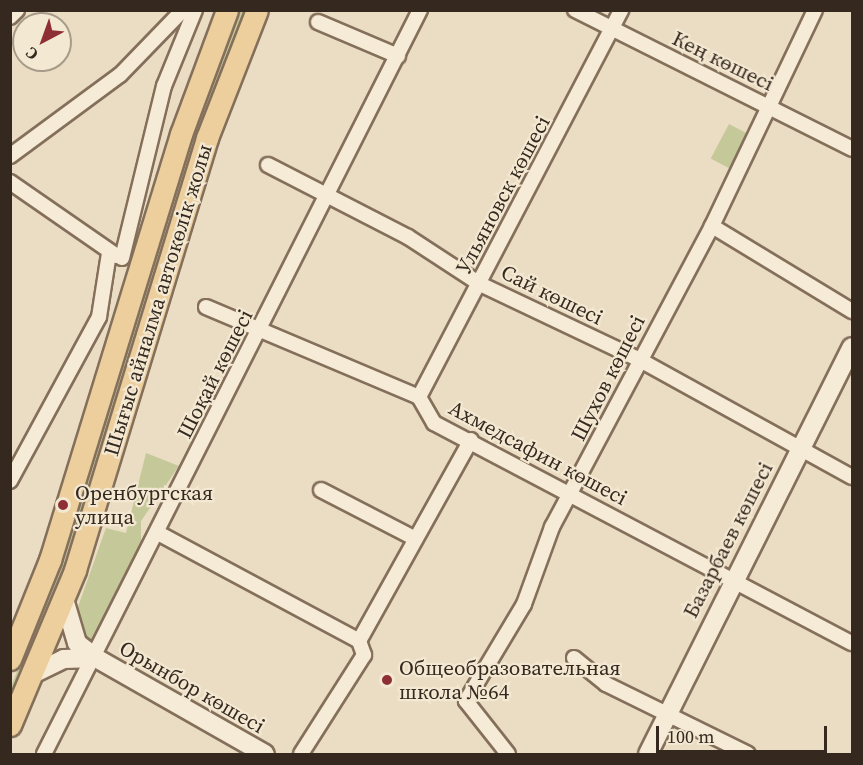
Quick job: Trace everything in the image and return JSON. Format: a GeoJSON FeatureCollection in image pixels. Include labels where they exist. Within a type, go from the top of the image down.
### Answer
{"type":"FeatureCollection","features":[{"type":"Feature","properties":{"kind":"main road","name":"Шығыс айналма автокөлік жолы"},"geometry":{"type":"LineString","coordinates":[[10,659],[18,623],[132,262],[227,10]]}},
{"type":"Feature","properties":{"kind":"main road","name":"Шығыс айналма автокөлік жолы"},"geometry":{"type":"LineString","coordinates":[[10,724],[35,673],[64,599],[207,138],[257,10]]}},
{"type":"Feature","properties":{"kind":"street"},"geometry":{"type":"LineString","coordinates":[[10,17],[17,10]]}},
{"type":"Feature","properties":{"kind":"street"},"geometry":{"type":"LineString","coordinates":[[10,156],[120,75],[183,10]]}},
{"type":"Feature","properties":{"kind":"street"},"geometry":{"type":"LineString","coordinates":[[10,183],[109,253],[132,262],[164,86],[195,10]]}},
{"type":"Feature","properties":{"kind":"street","name":"Шоқай көшесі"},"geometry":{"type":"LineString","coordinates":[[44,754],[159,534],[420,10]]}},
{"type":"Feature","properties":{"kind":"street","name":"Кең көшесі"},"geometry":{"type":"LineString","coordinates":[[575,10],[852,149]]}},
{"type":"Feature","properties":{"kind":"street","name":"Ульяновск көшесі"},"geometry":{"type":"LineString","coordinates":[[419,397],[613,31],[621,10]]}},
{"type":"Feature","properties":{"kind":"street","name":"Шухов көшесі"},"geometry":{"type":"LineString","coordinates":[[508,754],[466,701],[524,604],[552,527],[573,497],[640,360],[712,226],[815,10]]}},
{"type":"Feature","properties":{"kind":"street"},"geometry":{"type":"LineString","coordinates":[[318,22],[398,56]]}},
{"type":"Feature","properties":{"kind":"street","name":"Сай көшесі"},"geometry":{"type":"LineString","coordinates":[[268,165],[327,198],[408,237],[480,284],[640,360],[852,477]]}},
{"type":"Feature","properties":{"kind":"street"},"geometry":{"type":"LineString","coordinates":[[712,226],[852,311]]}},
{"type":"Feature","properties":{"kind":"street"},"geometry":{"type":"LineString","coordinates":[[10,481],[99,317],[109,253]]}},
{"type":"Feature","properties":{"kind":"street"},"geometry":{"type":"LineString","coordinates":[[206,307],[263,327],[419,397]]}},
{"type":"Feature","properties":{"kind":"street","name":"Базарбаев көшесі"},"geometry":{"type":"LineString","coordinates":[[648,754],[733,579],[852,347]]}},
{"type":"Feature","properties":{"kind":"street","name":"Ахмедсафин көшесі"},"geometry":{"type":"LineString","coordinates":[[419,397],[434,423],[471,440],[573,497],[852,643]]}},
{"type":"Feature","properties":{"kind":"street"},"geometry":{"type":"LineString","coordinates":[[359,641],[414,538],[471,440]]}},
{"type":"Feature","properties":{"kind":"street"},"geometry":{"type":"LineString","coordinates":[[321,490],[414,538]]}},
{"type":"Feature","properties":{"kind":"street"},"geometry":{"type":"LineString","coordinates":[[159,534],[359,641],[364,655],[301,754]]}},
{"type":"Feature","properties":{"kind":"street","name":"Орынбор көшесі"},"geometry":{"type":"LineString","coordinates":[[64,599],[77,643],[96,658],[265,754]]}},
{"type":"Feature","properties":{"kind":"street"},"geometry":{"type":"LineString","coordinates":[[35,673],[64,659],[96,658]]}},
{"type":"Feature","properties":{"kind":"street"},"geometry":{"type":"LineString","coordinates":[[574,658],[606,684],[668,712],[748,754]]}},
{"type":"Feature","properties":{"kind":"green space"},"geometry":{"type":"Polygon","coordinates":[[[238,11],[245,11],[188,177],[70,562],[16,694],[11,686],[64,560],[180,173],[238,11]]]}},
{"type":"Feature","properties":{"kind":"green space"},"geometry":{"type":"Polygon","coordinates":[[[729,124],[748,134],[729,168],[711,158],[729,124]]]}},
{"type":"Feature","properties":{"kind":"green space"},"geometry":{"type":"Polygon","coordinates":[[[146,453],[179,466],[141,521],[141,547],[99,638],[83,641],[73,621],[106,528],[126,533],[146,453]]]}},
{"type":"Feature","properties":{"kind":"place","name":"Оренбургская улица"},"geometry":{"type":"Point","coordinates":[63,505]}},
{"type":"Feature","properties":{"kind":"place","name":"Общеобразовательная школа №64"},"geometry":{"type":"Point","coordinates":[387,680]}}]}
